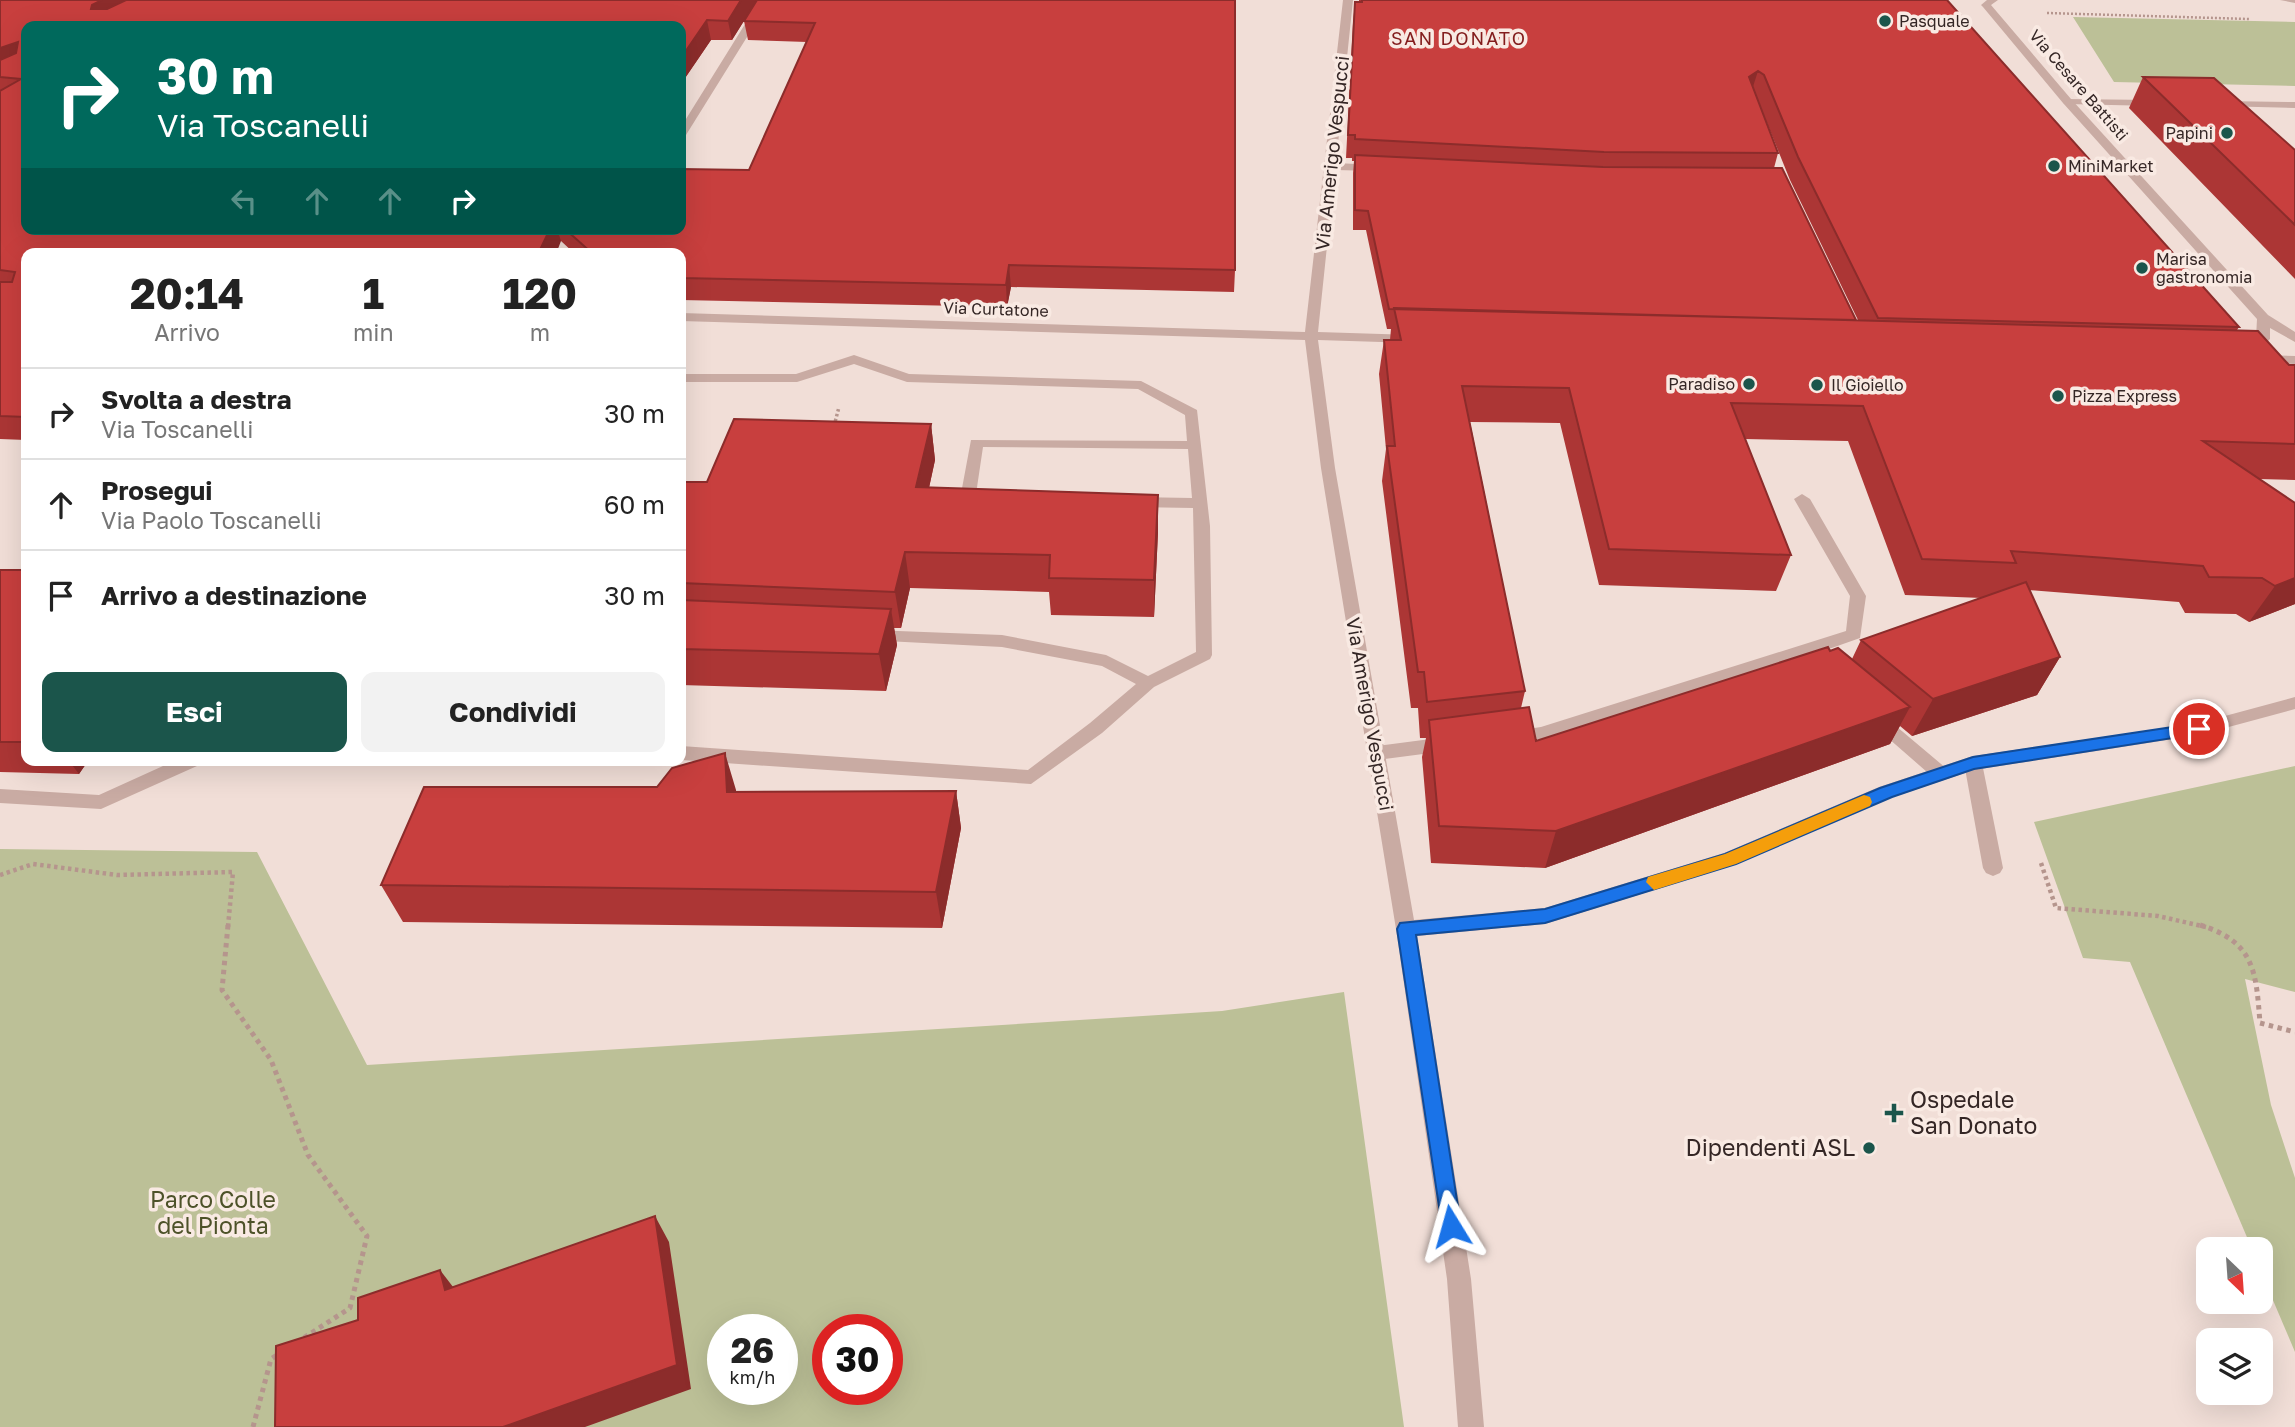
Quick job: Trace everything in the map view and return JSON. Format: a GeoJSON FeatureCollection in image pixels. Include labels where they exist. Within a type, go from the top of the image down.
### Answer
{"type":"FeatureCollection","features":[{"type":"Feature","properties":{"kind":"street"},"geometry":{"type":"LineString","coordinates":[[686,127],[765,0]]}},
{"type":"Feature","properties":{"kind":"street","name":"Via Amerigo Vespucci"},"geometry":{"type":"LineString","coordinates":[[1348,0],[1332,166],[1311,336],[1328,468],[1406,929],[1459,1279],[1471,1427]]}},
{"type":"Feature","properties":{"kind":"street"},"geometry":{"type":"LineString","coordinates":[[2285,0],[2295,0]]}},
{"type":"Feature","properties":{"kind":"street","name":"Via Cesare Battisti"},"geometry":{"type":"LineString","coordinates":[[1987,4],[2067,101],[2263,318],[2295,338]]}},
{"type":"Feature","properties":{"kind":"street"},"geometry":{"type":"LineString","coordinates":[[2067,101],[2161,103]]}},
{"type":"Feature","properties":{"kind":"street"},"geometry":{"type":"LineString","coordinates":[[2215,104],[2295,105]]}},
{"type":"Feature","properties":{"kind":"street"},"geometry":{"type":"LineString","coordinates":[[1332,166],[1385,168]]}},
{"type":"Feature","properties":{"kind":"street","name":"Via Curtatone"},"geometry":{"type":"LineString","coordinates":[[686,317],[1421,339]]}},
{"type":"Feature","properties":{"kind":"street"},"geometry":{"type":"LineString","coordinates":[[2263,318],[2263,339],[2241,359],[2295,360]]}},
{"type":"Feature","properties":{"kind":"street"},"geometry":{"type":"LineString","coordinates":[[686,378],[797,378],[854,359],[907,379],[1141,385],[1192,413],[1202,526],[1204,655],[1149,683],[1031,777],[686,753]]}},
{"type":"Feature","properties":{"kind":"street"},"geometry":{"type":"LineString","coordinates":[[996,499],[968,499],[976,443],[1195,445]]}},
{"type":"Feature","properties":{"kind":"street"},"geometry":{"type":"LineString","coordinates":[[1500,738],[1541,733],[1854,634],[1858,596],[1802,499]]}},
{"type":"Feature","properties":{"kind":"street"},"geometry":{"type":"LineString","coordinates":[[1118,502],[1200,503]]}},
{"type":"Feature","properties":{"kind":"street"},"geometry":{"type":"LineString","coordinates":[[848,635],[1002,641],[1107,661],[1149,683]]}},
{"type":"Feature","properties":{"kind":"street"},"geometry":{"type":"LineString","coordinates":[[1799,653],[1830,679]]}},
{"type":"Feature","properties":{"kind":"street"},"geometry":{"type":"LineString","coordinates":[[1406,929],[1545,916],[1730,859],[1886,792],[1973,763],[2199,729],[2295,703]]}},
{"type":"Feature","properties":{"kind":"street"},"geometry":{"type":"LineString","coordinates":[[1860,705],[1941,774]]}},
{"type":"Feature","properties":{"kind":"street"},"geometry":{"type":"LineString","coordinates":[[1377,752],[1459,743]]}},
{"type":"Feature","properties":{"kind":"street"},"geometry":{"type":"LineString","coordinates":[[1973,763],[1993,868]]}},
{"type":"Feature","properties":{"kind":"street"},"geometry":{"type":"LineString","coordinates":[[0,796],[101,802],[180,766]]}},
{"type":"Feature","properties":{"kind":"path"},"geometry":{"type":"LineString","coordinates":[[1987,4],[2255,19]]}},
{"type":"Feature","properties":{"kind":"path"},"geometry":{"type":"LineString","coordinates":[[833,429],[836,418]]}},
{"type":"Feature","properties":{"kind":"path"},"geometry":{"type":"LineString","coordinates":[[0,875],[33,864],[117,875],[233,872],[222,990],[271,1060],[308,1155],[367,1236],[350,1308],[294,1345]]}},
{"type":"Feature","properties":{"kind":"path"},"geometry":{"type":"LineString","coordinates":[[2056,908],[2168,919],[2217,930],[2248,956],[2254,972],[2260,1023],[2295,1032]]}},
{"type":"Feature","properties":{"kind":"path"},"geometry":{"type":"LineString","coordinates":[[253,1427],[271,1359],[282,1352]]}},
{"type":"Feature","properties":{"kind":"green space"},"geometry":{"type":"Polygon","coordinates":[[[2073,17],[2295,22],[2295,86],[2114,82],[2073,17]]]}},
{"type":"Feature","properties":{"kind":"green space"},"geometry":{"type":"Polygon","coordinates":[[[2295,766],[2295,992],[2245,979],[2271,1105],[2295,1178],[2295,1352],[2273,1300],[2273,1237],[2247,1237],[2130,962],[2083,958],[2034,822],[2295,766]]]}},
{"type":"Feature","properties":{"kind":"green space","name":"Parco Colle del Pionta"},"geometry":{"type":"Polygon","coordinates":[[[0,849],[257,852],[367,1065],[1222,1011],[1344,992],[1404,1427],[0,1427],[0,849]]]}},
{"type":"Feature","properties":{"kind":"building"},"geometry":{"type":"Polygon","coordinates":[[[0,0],[102,0],[92,5],[91,9],[107,9],[126,0],[741,0],[728,21],[707,20],[686,51],[686,21],[21,21],[21,79],[0,77],[0,60],[16,53],[18,42],[0,48],[0,0]]]}},
{"type":"Feature","properties":{"kind":"building"},"geometry":{"type":"Polygon","coordinates":[[[757,0],[1235,0],[1235,270],[1009,265],[1006,285],[686,278],[686,248],[586,248],[572,235],[686,235],[686,169],[749,170],[815,23],[744,21],[757,0]]]}},
{"type":"Feature","properties":{"kind":"building"},"geometry":{"type":"Polygon","coordinates":[[[1947,0],[2239,327],[1878,318],[1798,157],[1764,75],[1758,71],[1749,77],[1778,153],[1604,152],[1355,139],[1355,135],[1348,135],[1355,2],[1947,0]]]}},
{"type":"Feature","properties":{"kind":"building"},"geometry":{"type":"Polygon","coordinates":[[[2143,77],[2214,78],[2295,150],[2295,225],[2143,77]]]}},
{"type":"Feature","properties":{"kind":"building"},"geometry":{"type":"Polygon","coordinates":[[[21,79],[21,235],[547,235],[541,248],[21,248],[21,417],[0,416],[0,282],[12,282],[15,272],[0,270],[0,91],[21,79]]]}},
{"type":"Feature","properties":{"kind":"building"},"geometry":{"type":"Polygon","coordinates":[[[1355,155],[1603,167],[1782,168],[1856,320],[1389,309],[1368,211],[1355,210],[1355,155]]]}},
{"type":"Feature","properties":{"kind":"building"},"geometry":{"type":"Polygon","coordinates":[[[1394,308],[2258,331],[2289,365],[2295,365],[2295,444],[2203,441],[2295,503],[2295,578],[2275,586],[2262,578],[2209,577],[2203,566],[2011,551],[2016,563],[1922,559],[1863,406],[1731,403],[1791,555],[1609,549],[1569,388],[1462,386],[1525,691],[1427,702],[1424,672],[1418,672],[1387,446],[1395,446],[1384,340],[1401,340],[1394,308]]]}},
{"type":"Feature","properties":{"kind":"building"},"geometry":{"type":"Polygon","coordinates":[[[734,419],[931,424],[916,487],[1158,495],[1154,580],[1049,578],[1050,555],[905,552],[895,592],[686,583],[686,482],[707,482],[734,419]]]}},
{"type":"Feature","properties":{"kind":"building"},"geometry":{"type":"Polygon","coordinates":[[[0,570],[21,570],[21,742],[0,742],[0,570]]]}},
{"type":"Feature","properties":{"kind":"building"},"geometry":{"type":"Polygon","coordinates":[[[2026,582],[2060,657],[1933,699],[1861,640],[2026,582]]]}},
{"type":"Feature","properties":{"kind":"building"},"geometry":{"type":"Polygon","coordinates":[[[686,600],[891,609],[879,654],[686,649],[686,600]]]}},
{"type":"Feature","properties":{"kind":"building"},"geometry":{"type":"Polygon","coordinates":[[[1828,647],[1830,651],[1838,648],[1910,707],[1556,831],[1439,826],[1429,720],[1529,707],[1536,741],[1828,647]]]}},
{"type":"Feature","properties":{"kind":"building"},"geometry":{"type":"Polygon","coordinates":[[[725,753],[727,792],[956,791],[936,892],[381,885],[424,787],[657,787],[672,768],[725,753]]]}},
{"type":"Feature","properties":{"kind":"building"},"geometry":{"type":"Polygon","coordinates":[[[655,1216],[677,1365],[503,1427],[275,1427],[276,1346],[358,1320],[358,1298],[440,1270],[445,1290],[655,1216]]]}},
{"type":"Feature","properties":{"kind":"slow traffic"},"geometry":{"type":"LineString","coordinates":[[1654,882],[1730,859],[1864,802]]}},
{"type":"Feature","properties":{"kind":"place","name":"Pasquale"},"geometry":{"type":"Point","coordinates":[1885,21]}},
{"type":"Feature","properties":{"kind":"place","name":"Papini"},"geometry":{"type":"Point","coordinates":[2227,133]}},
{"type":"Feature","properties":{"kind":"place","name":"MiniMarket"},"geometry":{"type":"Point","coordinates":[2054,166]}},
{"type":"Feature","properties":{"kind":"place","name":"Marisa gastronomia"},"geometry":{"type":"Point","coordinates":[2142,268]}},
{"type":"Feature","properties":{"kind":"place","name":"Paradiso"},"geometry":{"type":"Point","coordinates":[1749,384]}},
{"type":"Feature","properties":{"kind":"place","name":"Il Gioiello"},"geometry":{"type":"Point","coordinates":[1817,385]}},
{"type":"Feature","properties":{"kind":"place","name":"Pizza Express"},"geometry":{"type":"Point","coordinates":[2058,396]}},
{"type":"Feature","properties":{"kind":"place","name":"Ospedale San Donato"},"geometry":{"type":"Point","coordinates":[1894,1113]}},
{"type":"Feature","properties":{"kind":"place","name":"Dipendenti ASL"},"geometry":{"type":"Point","coordinates":[1869,1148]}},
{"type":"Feature","properties":{"kind":"district","name":"SAN DONATO"},"geometry":{"type":"Point","coordinates":[1459,39]}},
{"type":"Feature","properties":{"kind":"route"},"geometry":{"type":"LineString","coordinates":[[1451,1226],[1406,929],[1545,916],[1730,859],[1886,792],[1973,763],[2199,729]]}}]}
